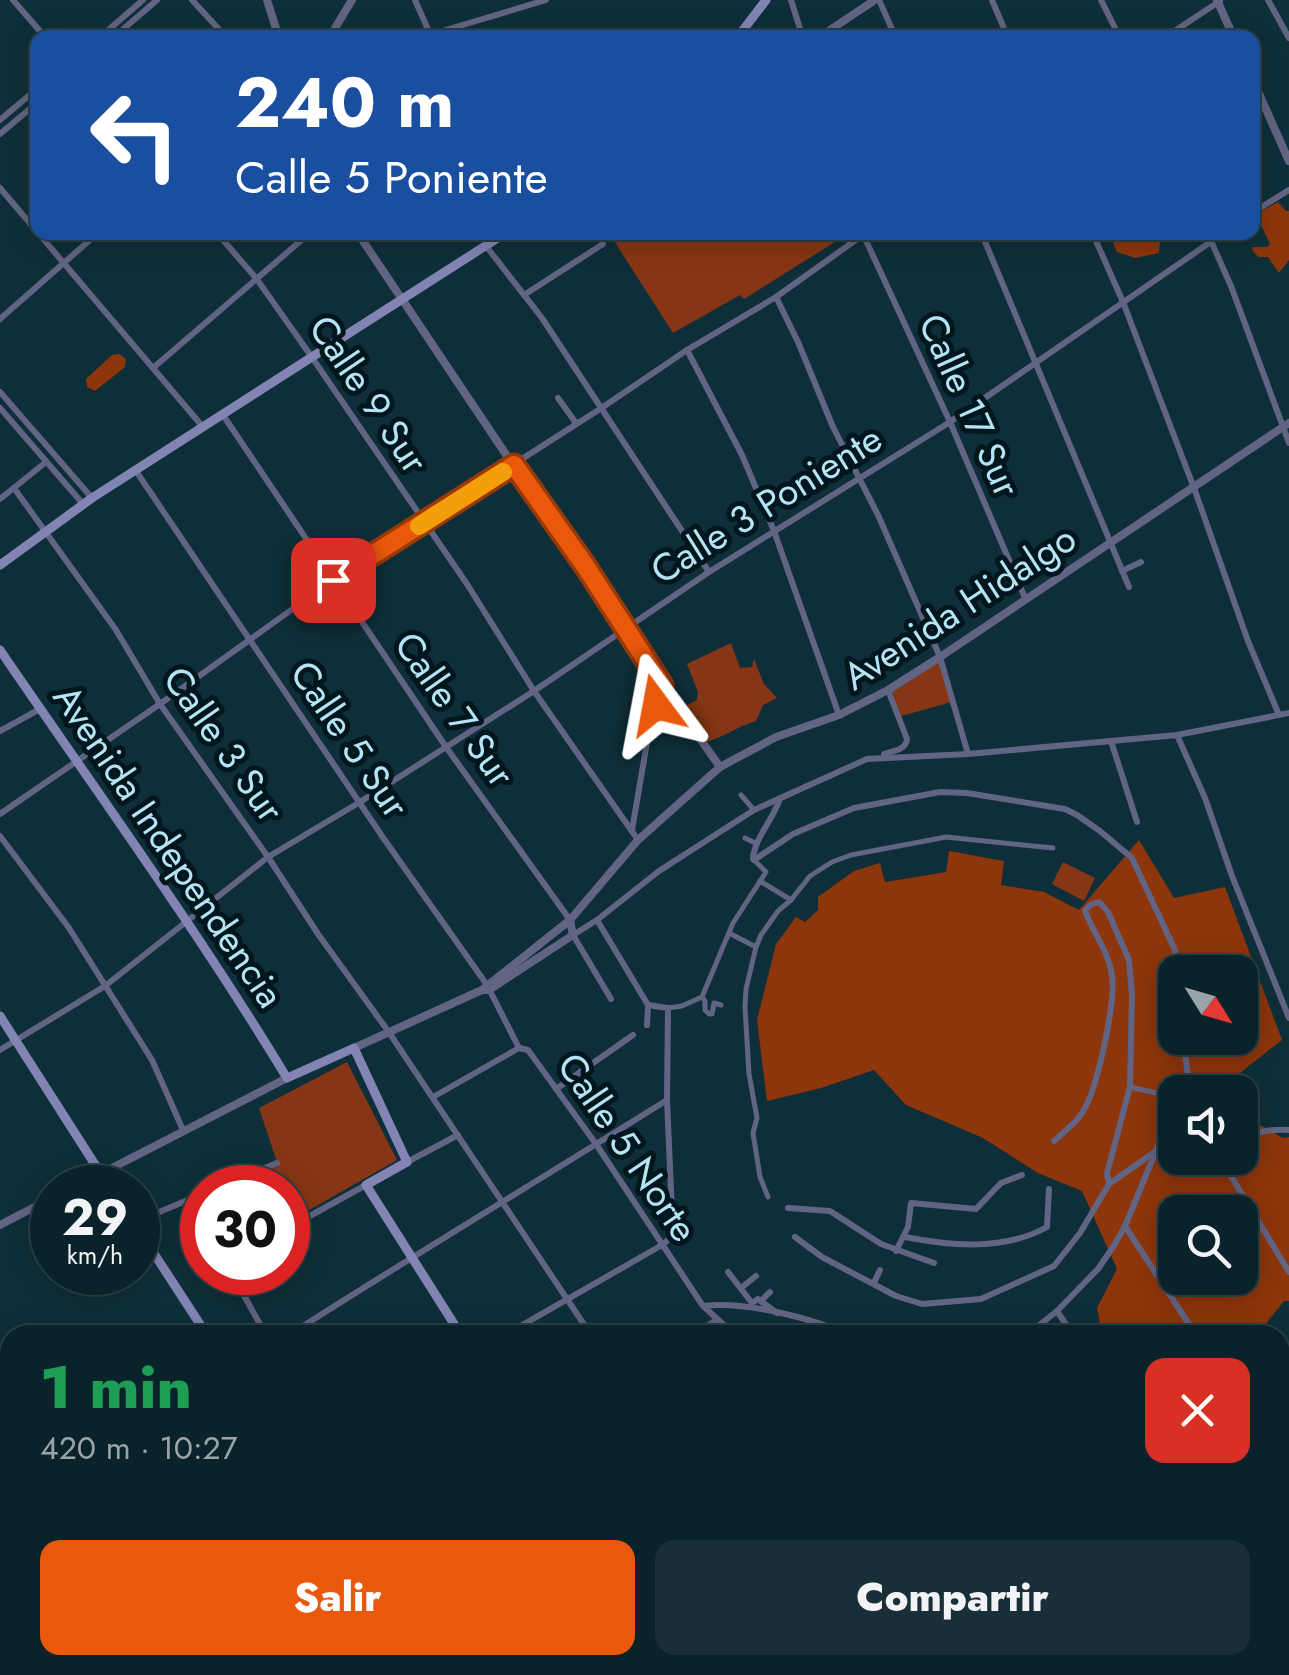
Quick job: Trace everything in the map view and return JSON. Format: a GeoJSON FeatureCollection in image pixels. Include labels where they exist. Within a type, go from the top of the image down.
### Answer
{"type":"FeatureCollection","features":[{"type":"Feature","properties":{"kind":"main road"},"geometry":{"type":"LineString","coordinates":[[743,30],[766,0]]}},
{"type":"Feature","properties":{"kind":"main road"},"geometry":{"type":"LineString","coordinates":[[0,565],[87,502],[495,240]]}},
{"type":"Feature","properties":{"kind":"main road","name":"Avenida Independencia"},"geometry":{"type":"LineString","coordinates":[[0,650],[188,922],[287,1078]]}},
{"type":"Feature","properties":{"kind":"main road"},"geometry":{"type":"LineString","coordinates":[[0,1016],[94,1165]]}},
{"type":"Feature","properties":{"kind":"main road"},"geometry":{"type":"LineString","coordinates":[[287,1078],[354,1048],[407,1162],[366,1185],[454,1325]]}},
{"type":"Feature","properties":{"kind":"main road"},"geometry":{"type":"LineString","coordinates":[[160,1263],[200,1325]]}},
{"type":"Feature","properties":{"kind":"street"},"geometry":{"type":"LineString","coordinates":[[14,0],[39,30]]}},
{"type":"Feature","properties":{"kind":"street"},"geometry":{"type":"LineString","coordinates":[[107,30],[143,0]]}},
{"type":"Feature","properties":{"kind":"street"},"geometry":{"type":"LineString","coordinates":[[122,30],[156,0]]}},
{"type":"Feature","properties":{"kind":"street"},"geometry":{"type":"LineString","coordinates":[[192,0],[220,30]]}},
{"type":"Feature","properties":{"kind":"street"},"geometry":{"type":"LineString","coordinates":[[267,0],[276,30]]}},
{"type":"Feature","properties":{"kind":"street"},"geometry":{"type":"LineString","coordinates":[[333,30],[352,0]]}},
{"type":"Feature","properties":{"kind":"street"},"geometry":{"type":"LineString","coordinates":[[415,0],[428,30]]}},
{"type":"Feature","properties":{"kind":"street"},"geometry":{"type":"LineString","coordinates":[[444,30],[546,0]]}},
{"type":"Feature","properties":{"kind":"street"},"geometry":{"type":"LineString","coordinates":[[791,0],[800,30]]}},
{"type":"Feature","properties":{"kind":"street"},"geometry":{"type":"LineString","coordinates":[[830,30],[877,0],[892,30]]}},
{"type":"Feature","properties":{"kind":"street"},"geometry":{"type":"LineString","coordinates":[[992,0],[1005,30]]}},
{"type":"Feature","properties":{"kind":"street"},"geometry":{"type":"LineString","coordinates":[[1101,0],[1116,30]]}},
{"type":"Feature","properties":{"kind":"street"},"geometry":{"type":"LineString","coordinates":[[1268,0],[1289,38]]}},
{"type":"Feature","properties":{"kind":"street"},"geometry":{"type":"LineString","coordinates":[[1176,30],[1218,1],[1231,30]]}},
{"type":"Feature","properties":{"kind":"street"},"geometry":{"type":"LineString","coordinates":[[0,120],[30,95]]}},
{"type":"Feature","properties":{"kind":"street"},"geometry":{"type":"LineString","coordinates":[[1260,96],[1289,161]]}},
{"type":"Feature","properties":{"kind":"street"},"geometry":{"type":"LineString","coordinates":[[0,134],[30,109]]}},
{"type":"Feature","properties":{"kind":"street"},"geometry":{"type":"LineString","coordinates":[[0,188],[30,224]]}},
{"type":"Feature","properties":{"kind":"street"},"geometry":{"type":"LineString","coordinates":[[1260,208],[1289,190]]}},
{"type":"Feature","properties":{"kind":"street"},"geometry":{"type":"LineString","coordinates":[[44,240],[203,428]]}},
{"type":"Feature","properties":{"kind":"street"},"geometry":{"type":"LineString","coordinates":[[0,319],[90,240]]}},
{"type":"Feature","properties":{"kind":"street","name":"Calle 9 Sur"},"geometry":{"type":"LineString","coordinates":[[223,240],[256,278],[311,356],[635,836]]}},
{"type":"Feature","properties":{"kind":"street"},"geometry":{"type":"LineString","coordinates":[[153,368],[301,240]]}},
{"type":"Feature","properties":{"kind":"street"},"geometry":{"type":"LineString","coordinates":[[362,240],[720,766]]}},
{"type":"Feature","properties":{"kind":"street"},"geometry":{"type":"LineString","coordinates":[[0,814],[333,580],[776,297],[854,240]]}},
{"type":"Feature","properties":{"kind":"street","name":"Calle 17 Sur"},"geometry":{"type":"LineString","coordinates":[[867,240],[1026,600]]}},
{"type":"Feature","properties":{"kind":"street"},"geometry":{"type":"LineString","coordinates":[[984,240],[1129,588]]}},
{"type":"Feature","properties":{"kind":"street"},"geometry":{"type":"LineString","coordinates":[[1096,240],[1123,302],[1248,642],[1279,715]]}},
{"type":"Feature","properties":{"kind":"street","name":"Calle 3 Poniente"},"geometry":{"type":"LineString","coordinates":[[0,1050],[105,986],[268,857],[534,691],[709,572],[950,422],[1214,240]]}},
{"type":"Feature","properties":{"kind":"street"},"geometry":{"type":"LineString","coordinates":[[1211,242],[1286,425],[1289,443]]}},
{"type":"Feature","properties":{"kind":"street"},"geometry":{"type":"LineString","coordinates":[[524,295],[604,244]]}},
{"type":"Feature","properties":{"kind":"street"},"geometry":{"type":"LineString","coordinates":[[486,246],[524,295],[709,572]]}},
{"type":"Feature","properties":{"kind":"street"},"geometry":{"type":"LineString","coordinates":[[776,297],[940,658],[968,754]]}},
{"type":"Feature","properties":{"kind":"street"},"geometry":{"type":"LineString","coordinates":[[688,350],[742,455],[774,531],[839,715]]}},
{"type":"Feature","properties":{"kind":"street"},"geometry":{"type":"LineString","coordinates":[[0,392],[87,502]]}},
{"type":"Feature","properties":{"kind":"street"},"geometry":{"type":"LineString","coordinates":[[558,398],[576,423]]}},
{"type":"Feature","properties":{"kind":"street"},"geometry":{"type":"LineString","coordinates":[[0,408],[87,502]]}},
{"type":"Feature","properties":{"kind":"street","name":"Calle 7 Sur"},"geometry":{"type":"LineString","coordinates":[[223,415],[446,747],[570,920],[573,935]]}},
{"type":"Feature","properties":{"kind":"street","name":"Avenida Hidalgo"},"geometry":{"type":"LineString","coordinates":[[486,988],[570,920],[635,836],[720,766],[776,737],[839,715],[888,690],[1286,425]]}},
{"type":"Feature","properties":{"kind":"street"},"geometry":{"type":"LineString","coordinates":[[0,499],[54,456]]}},
{"type":"Feature","properties":{"kind":"street","name":"Calle 5 Sur"},"geometry":{"type":"LineString","coordinates":[[136,472],[486,988]]}},
{"type":"Feature","properties":{"kind":"street","name":"Calle 3 Sur"},"geometry":{"type":"LineString","coordinates":[[14,488],[116,630],[160,704],[388,1031],[584,1325]]}},
{"type":"Feature","properties":{"kind":"street"},"geometry":{"type":"LineString","coordinates":[[1122,571],[1142,562]]}},
{"type":"Feature","properties":{"kind":"street"},"geometry":{"type":"LineString","coordinates":[[635,836],[650,725],[662,685]]}},
{"type":"Feature","properties":{"kind":"street"},"geometry":{"type":"LineString","coordinates":[[888,690],[907,739],[908,756]]}},
{"type":"Feature","properties":{"kind":"street"},"geometry":{"type":"LineString","coordinates":[[0,732],[40,709]]}},
{"type":"Feature","properties":{"kind":"street"},"geometry":{"type":"LineString","coordinates":[[867,760],[1177,736],[1289,713]]}},
{"type":"Feature","properties":{"kind":"street"},"geometry":{"type":"LineString","coordinates":[[1177,736],[1205,798],[1289,1018]]}},
{"type":"Feature","properties":{"kind":"street"},"geometry":{"type":"LineString","coordinates":[[1111,741],[1137,822]]}},
{"type":"Feature","properties":{"kind":"street"},"geometry":{"type":"LineString","coordinates":[[611,998],[573,935],[659,871],[754,810],[907,744]]}},
{"type":"Feature","properties":{"kind":"street"},"geometry":{"type":"LineString","coordinates":[[754,860],[792,834],[854,808],[940,792],[1065,809],[1077,814],[1132,858],[1175,955]]}},
{"type":"Feature","properties":{"kind":"street"},"geometry":{"type":"LineString","coordinates":[[740,796],[754,810]]}},
{"type":"Feature","properties":{"kind":"street"},"geometry":{"type":"LineString","coordinates":[[648,1005],[682,1006],[702,997],[733,922],[766,872],[752,854],[780,798]]}},
{"type":"Feature","properties":{"kind":"street"},"geometry":{"type":"LineString","coordinates":[[0,836],[69,928],[152,1060],[183,1130]]}},
{"type":"Feature","properties":{"kind":"street"},"geometry":{"type":"LineString","coordinates":[[768,1197],[760,1177],[753,1133],[757,1118],[748,1074],[746,988],[756,947],[778,911],[810,876],[851,855],[946,837],[1053,848]]}},
{"type":"Feature","properties":{"kind":"street"},"geometry":{"type":"LineString","coordinates":[[745,838],[757,844]]}},
{"type":"Feature","properties":{"kind":"street"},"geometry":{"type":"LineString","coordinates":[[760,881],[790,900]]}},
{"type":"Feature","properties":{"kind":"street"},"geometry":{"type":"LineString","coordinates":[[1054,1141],[1074,1124],[1087,1105],[1113,992],[1106,953],[1085,910],[1099,902],[1108,912],[1128,960],[1132,995],[1130,1087],[1107,1172],[1110,1184]]}},
{"type":"Feature","properties":{"kind":"street"},"geometry":{"type":"LineString","coordinates":[[597,920],[648,1005],[647,1025]]}},
{"type":"Feature","properties":{"kind":"street"},"geometry":{"type":"LineString","coordinates":[[729,933],[756,947]]}},
{"type":"Feature","properties":{"kind":"street","name":"Avenida Hidalgo"},"geometry":{"type":"LineString","coordinates":[[354,1048],[486,988],[573,935]]}},
{"type":"Feature","properties":{"kind":"street","name":"Calle 5 Norte"},"geometry":{"type":"LineString","coordinates":[[486,988],[520,1048],[528,1050],[596,1144],[703,1306],[722,1325]]}},
{"type":"Feature","properties":{"kind":"street"},"geometry":{"type":"LineString","coordinates":[[702,997],[710,1014],[714,1002],[721,1005]]}},
{"type":"Feature","properties":{"kind":"street"},"geometry":{"type":"LineString","coordinates":[[523,1325],[674,1236],[666,1100],[668,1008]]}},
{"type":"Feature","properties":{"kind":"street"},"geometry":{"type":"LineString","coordinates":[[556,1089],[632,1035]]}},
{"type":"Feature","properties":{"kind":"street"},"geometry":{"type":"LineString","coordinates":[[748,1039],[757,1038]]}},
{"type":"Feature","properties":{"kind":"street"},"geometry":{"type":"LineString","coordinates":[[433,1098],[520,1048]]}},
{"type":"Feature","properties":{"kind":"street"},"geometry":{"type":"LineString","coordinates":[[117,1165],[287,1078]]}},
{"type":"Feature","properties":{"kind":"street"},"geometry":{"type":"LineString","coordinates":[[1130,1087],[1158,1093]]}},
{"type":"Feature","properties":{"kind":"street"},"geometry":{"type":"LineString","coordinates":[[305,1325],[666,1100]]}},
{"type":"Feature","properties":{"kind":"street"},"geometry":{"type":"LineString","coordinates":[[1258,1133],[1289,1130]]}},
{"type":"Feature","properties":{"kind":"street"},"geometry":{"type":"LineString","coordinates":[[407,1162],[458,1135]]}},
{"type":"Feature","properties":{"kind":"street"},"geometry":{"type":"LineString","coordinates":[[1040,1325],[1058,1312],[1098,1269],[1124,1226],[1158,1144]]}},
{"type":"Feature","properties":{"kind":"street"},"geometry":{"type":"LineString","coordinates":[[795,1237],[822,1257],[896,1296],[922,1304],[974,1301],[1054,1266],[1110,1184],[1156,1150]]}},
{"type":"Feature","properties":{"kind":"street"},"geometry":{"type":"LineString","coordinates":[[272,1165],[277,1163]]}},
{"type":"Feature","properties":{"kind":"street"},"geometry":{"type":"LineString","coordinates":[[896,1251],[905,1237],[911,1202],[976,1209],[1002,1183],[1022,1175]]}},
{"type":"Feature","properties":{"kind":"street"},"geometry":{"type":"LineString","coordinates":[[1230,1175],[1289,1272]]}},
{"type":"Feature","properties":{"kind":"street"},"geometry":{"type":"LineString","coordinates":[[310,1216],[366,1185]]}},
{"type":"Feature","properties":{"kind":"street"},"geometry":{"type":"LineString","coordinates":[[905,1237],[946,1245],[1028,1238],[1046,1227],[1049,1190]]}},
{"type":"Feature","properties":{"kind":"street"},"geometry":{"type":"LineString","coordinates":[[788,1208],[830,1211],[881,1244],[934,1264]]}},
{"type":"Feature","properties":{"kind":"street"},"geometry":{"type":"LineString","coordinates":[[0,1225],[30,1209]]}},
{"type":"Feature","properties":{"kind":"street"},"geometry":{"type":"LineString","coordinates":[[1124,1226],[1189,1325]]}},
{"type":"Feature","properties":{"kind":"street"},"geometry":{"type":"LineString","coordinates":[[874,1283],[880,1270]]}},
{"type":"Feature","properties":{"kind":"street"},"geometry":{"type":"LineString","coordinates":[[728,1272],[752,1302],[758,1299],[778,1314]]}},
{"type":"Feature","properties":{"kind":"street"},"geometry":{"type":"LineString","coordinates":[[741,1288],[756,1276]]}},
{"type":"Feature","properties":{"kind":"street"},"geometry":{"type":"LineString","coordinates":[[760,1301],[770,1292]]}},
{"type":"Feature","properties":{"kind":"street"},"geometry":{"type":"LineString","coordinates":[[244,1295],[260,1325]]}},
{"type":"Feature","properties":{"kind":"street"},"geometry":{"type":"LineString","coordinates":[[703,1306],[722,1300],[828,1325]]}},
{"type":"Feature","properties":{"kind":"street"},"geometry":{"type":"LineString","coordinates":[[1058,1312],[1066,1325]]}},
{"type":"Feature","properties":{"kind":"street"},"geometry":{"type":"LineString","coordinates":[[709,1325],[716,1320]]}},
{"type":"Feature","properties":{"kind":"shaded area"},"geometry":{"type":"Polygon","coordinates":[[[1278,202],[1289,211],[1289,260],[1279,273],[1268,257],[1253,252],[1252,247],[1270,244],[1260,223],[1260,212],[1278,202]]]}},
{"type":"Feature","properties":{"kind":"shaded area"},"geometry":{"type":"Polygon","coordinates":[[[613,240],[838,240],[744,299],[740,295],[673,333],[613,240]]]}},
{"type":"Feature","properties":{"kind":"shaded area"},"geometry":{"type":"Polygon","coordinates":[[[1112,240],[1162,240],[1159,253],[1135,258],[1117,252],[1112,240]]]}},
{"type":"Feature","properties":{"kind":"shaded area"},"geometry":{"type":"Polygon","coordinates":[[[112,355],[126,359],[125,367],[95,391],[87,387],[86,379],[112,355]]]}},
{"type":"Feature","properties":{"kind":"shaded area"},"geometry":{"type":"Polygon","coordinates":[[[731,643],[740,668],[752,667],[754,659],[764,684],[777,698],[763,705],[756,721],[705,742],[689,714],[687,705],[697,700],[698,692],[687,664],[731,643]]]}},
{"type":"Feature","properties":{"kind":"shaded area"},"geometry":{"type":"Polygon","coordinates":[[[939,662],[952,702],[901,716],[892,692],[939,662]]]}},
{"type":"Feature","properties":{"kind":"shaded area"},"geometry":{"type":"Polygon","coordinates":[[[1139,840],[1174,898],[1225,887],[1250,955],[1158,955],[1158,1055],[1258,1055],[1258,976],[1282,1040],[1241,1075],[1158,1075],[1158,1175],[1258,1175],[1258,1124],[1283,1138],[1289,1137],[1289,1301],[1284,1301],[1265,1325],[1100,1325],[1097,1308],[1117,1269],[1082,1191],[1038,1173],[983,1138],[906,1105],[874,1070],[767,1101],[757,1020],[776,944],[796,917],[805,922],[818,910],[818,897],[854,871],[880,863],[885,882],[946,872],[949,851],[1004,861],[1001,885],[1044,892],[1079,910],[1139,840]]]}},
{"type":"Feature","properties":{"kind":"shaded area"},"geometry":{"type":"Polygon","coordinates":[[[1063,862],[1095,878],[1084,901],[1052,884],[1063,862]]]}},
{"type":"Feature","properties":{"kind":"shaded area"},"geometry":{"type":"Polygon","coordinates":[[[347,1062],[397,1160],[310,1209],[310,1165],[278,1165],[259,1108],[347,1062]]]}},
{"type":"Feature","properties":{"kind":"slow traffic"},"geometry":{"type":"LineString","coordinates":[[419,526],[503,472]]}},
{"type":"Feature","properties":{"kind":"route"},"geometry":{"type":"LineString","coordinates":[[333,580],[514,465],[662,685],[656,705]]}}]}
